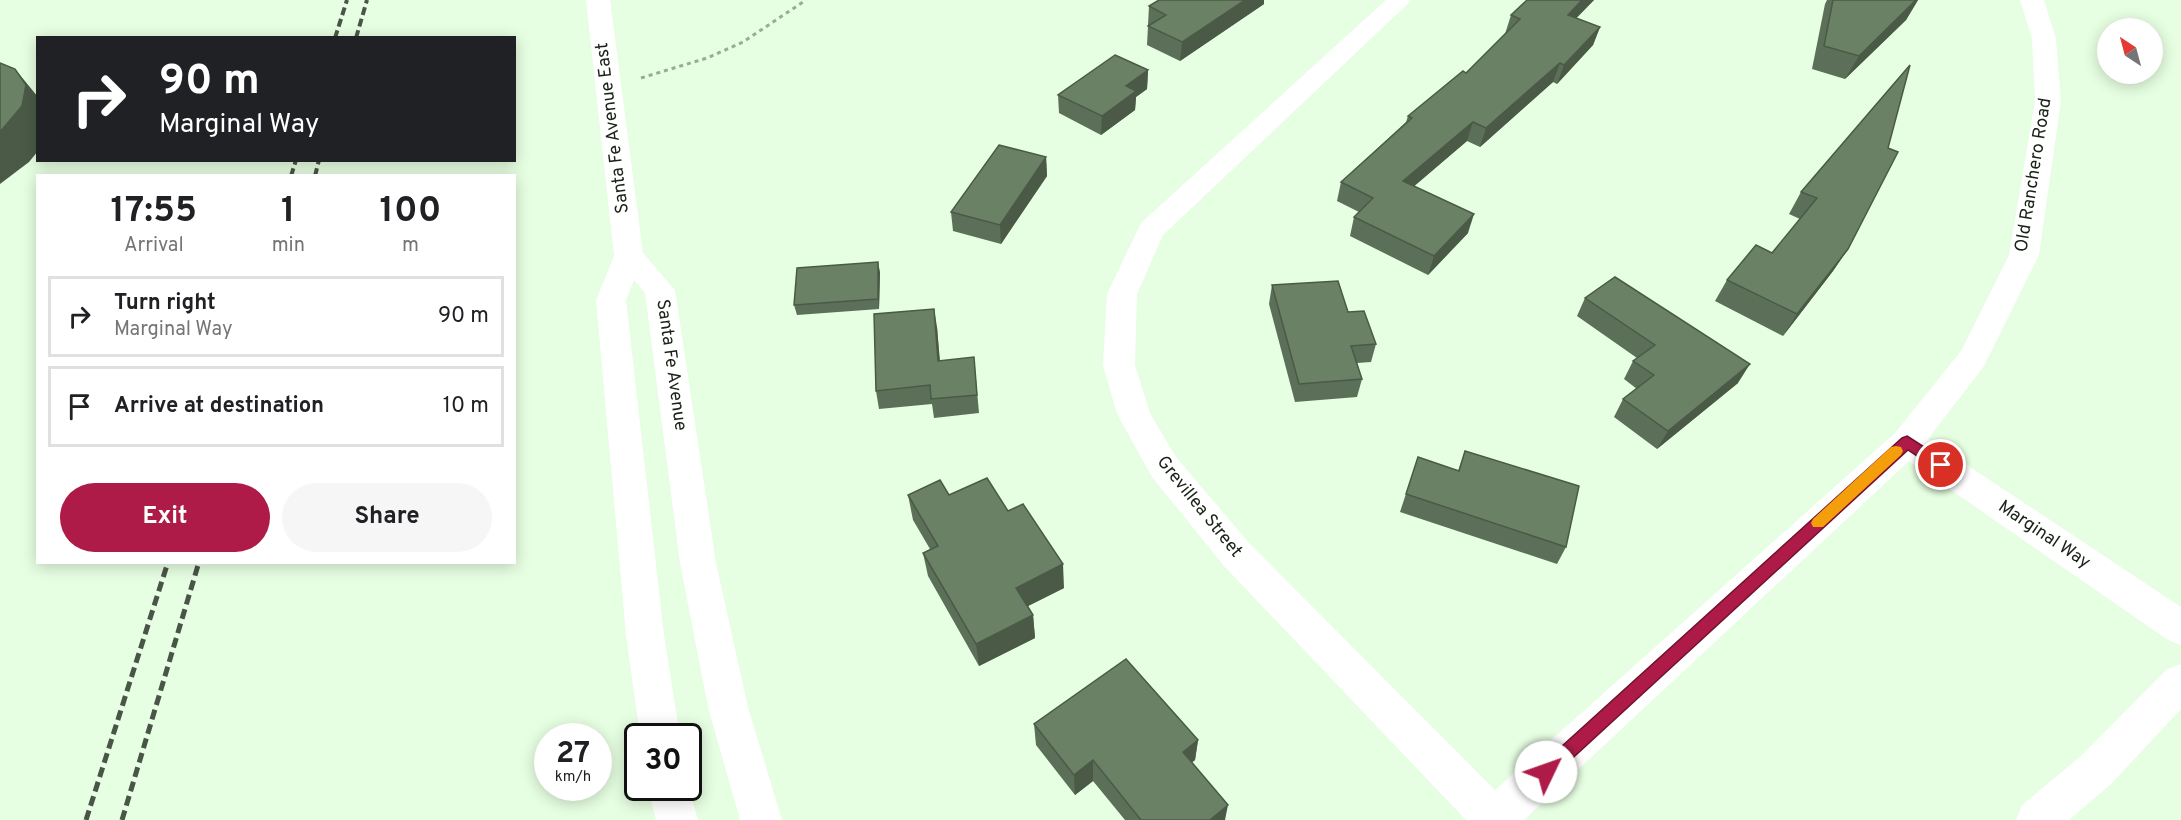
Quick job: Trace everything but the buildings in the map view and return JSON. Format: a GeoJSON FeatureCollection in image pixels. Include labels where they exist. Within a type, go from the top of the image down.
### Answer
{"type":"FeatureCollection","features":[{"type":"Feature","properties":{"kind":"street","name":"Santa Fe Avenue East"},"geometry":{"type":"LineString","coordinates":[[598,0],[629,256]]}},
{"type":"Feature","properties":{"kind":"street","name":"Grevillea Street"},"geometry":{"type":"LineString","coordinates":[[1400,0],[1151,230],[1122,294],[1119,365],[1134,414],[1164,467],[1186,494],[1237,555],[1494,819]]}},
{"type":"Feature","properties":{"kind":"street","name":"Old Ranchero Road"},"geometry":{"type":"LineString","coordinates":[[1494,819],[1907,442],[1973,358],[2024,255],[2048,101],[2044,39],[2032,0]]}},
{"type":"Feature","properties":{"kind":"street"},"geometry":{"type":"LineString","coordinates":[[629,256],[611,300],[643,623],[658,723]]}},
{"type":"Feature","properties":{"kind":"street","name":"Santa Fe Avenue"},"geometry":{"type":"LineString","coordinates":[[629,256],[660,290],[700,573],[728,707],[761,820]]}},
{"type":"Feature","properties":{"kind":"street","name":"Marginal Way"},"geometry":{"type":"LineString","coordinates":[[1907,442],[2181,628]]}},
{"type":"Feature","properties":{"kind":"street"},"geometry":{"type":"LineString","coordinates":[[2037,820],[2096,770],[2181,682]]}},
{"type":"Feature","properties":{"kind":"street"},"geometry":{"type":"LineString","coordinates":[[672,801],[677,820]]}},
{"type":"Feature","properties":{"kind":"path"},"geometry":{"type":"LineString","coordinates":[[609,87],[707,58],[743,42],[807,0]]}},
{"type":"Feature","properties":{"kind":"railway"},"geometry":{"type":"LineString","coordinates":[[336,36],[347,0]]}},
{"type":"Feature","properties":{"kind":"railway"},"geometry":{"type":"LineString","coordinates":[[357,36],[367,0]]}},
{"type":"Feature","properties":{"kind":"railway"},"geometry":{"type":"LineString","coordinates":[[292,174],[295,162]]}},
{"type":"Feature","properties":{"kind":"railway"},"geometry":{"type":"LineString","coordinates":[[316,174],[318,162]]}},
{"type":"Feature","properties":{"kind":"railway"},"geometry":{"type":"LineString","coordinates":[[86,820],[167,564]]}},
{"type":"Feature","properties":{"kind":"railway"},"geometry":{"type":"LineString","coordinates":[[122,820],[198,564]]}},
{"type":"Feature","properties":{"kind":"slow traffic"},"geometry":{"type":"LineString","coordinates":[[1818,523],[1896,451]]}},
{"type":"Feature","properties":{"kind":"route"},"geometry":{"type":"LineString","coordinates":[[1546,772],[1907,442],[1941,465]]}}]}
